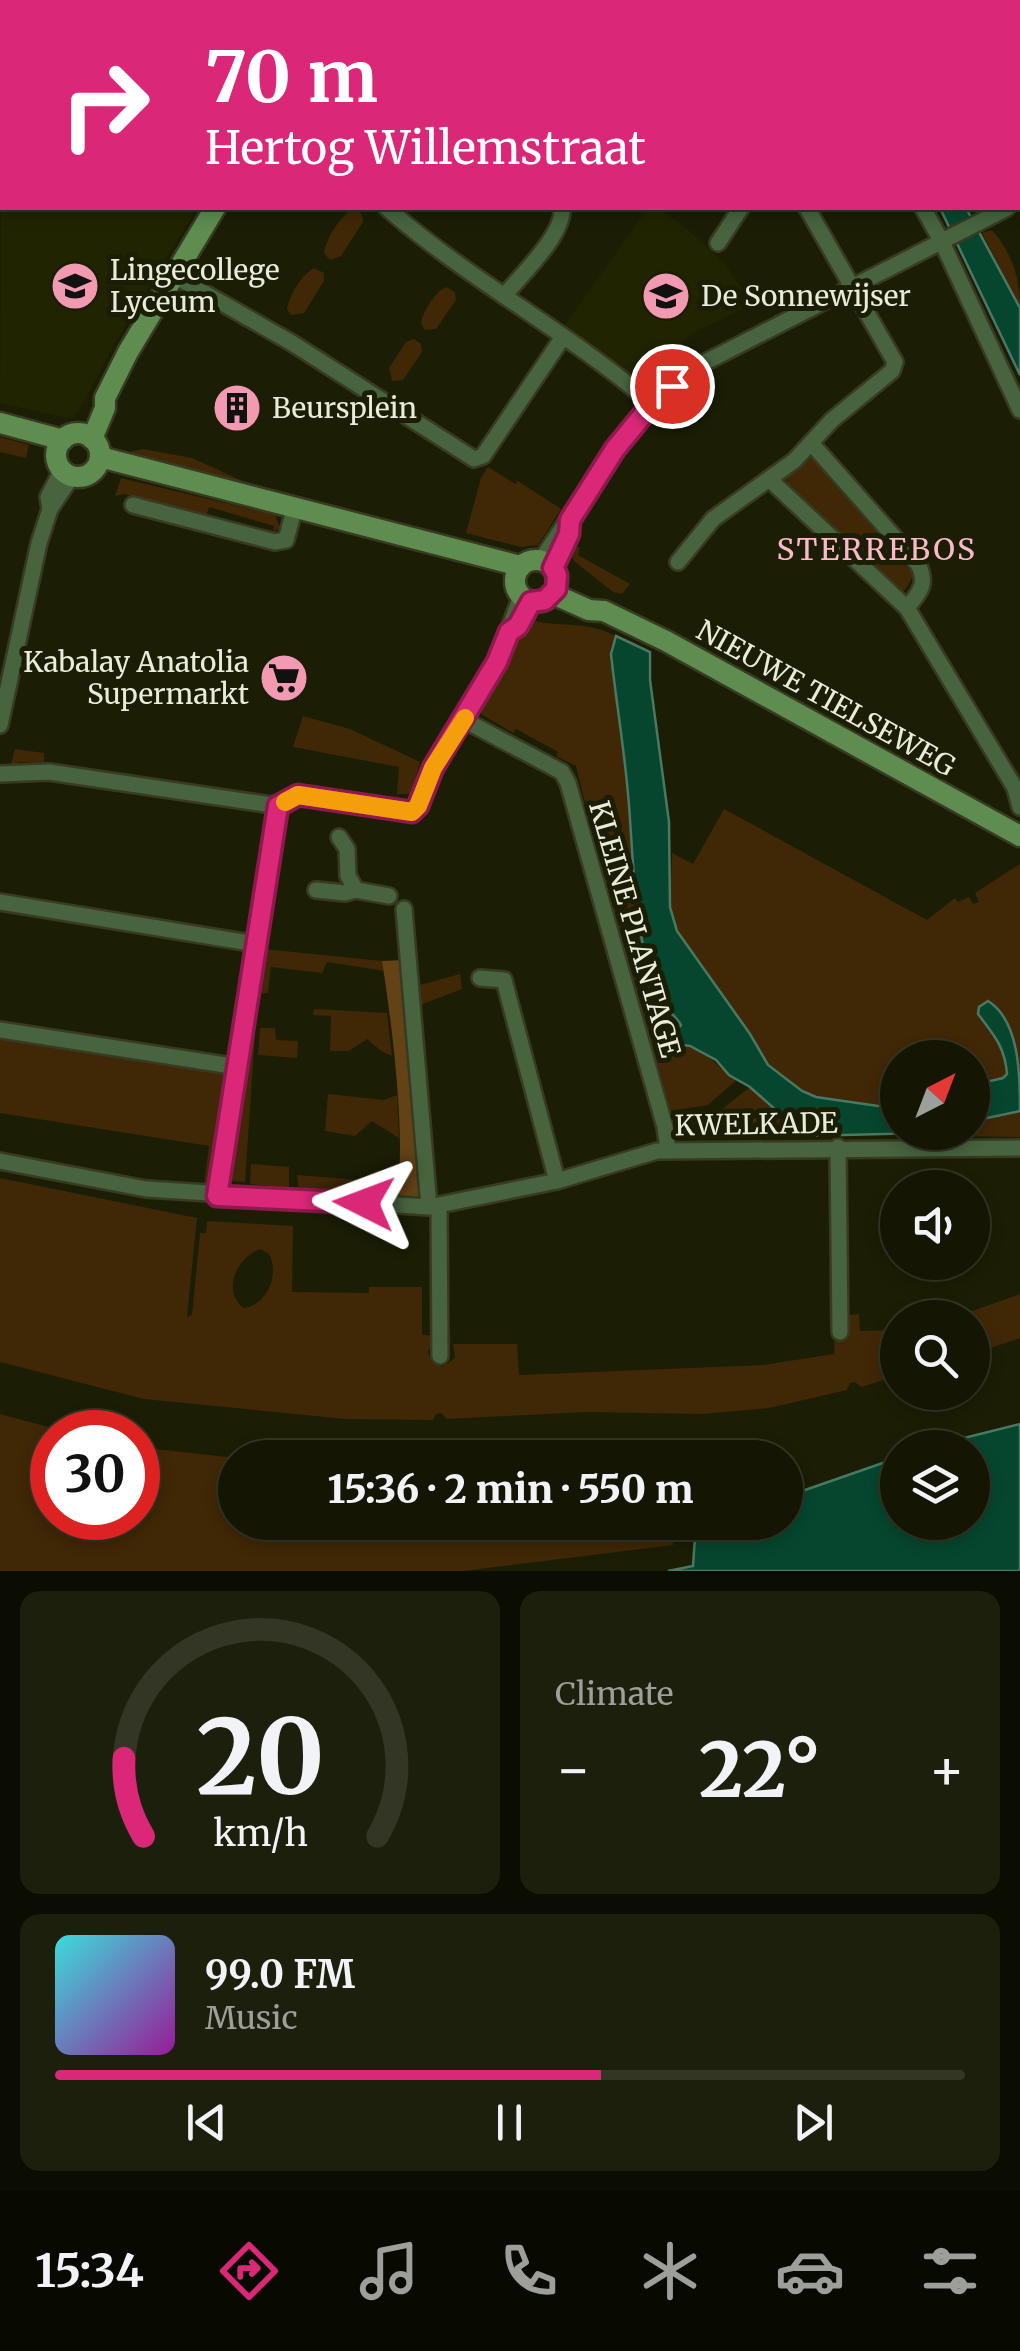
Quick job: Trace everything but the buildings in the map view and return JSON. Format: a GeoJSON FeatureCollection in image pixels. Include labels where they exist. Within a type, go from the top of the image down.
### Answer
{"type":"FeatureCollection","features":[{"type":"Feature","properties":{"kind":"main road"},"geometry":{"type":"LineString","coordinates":[[78,454],[173,275],[214,210]]}},
{"type":"Feature","properties":{"kind":"main road"},"geometry":{"type":"LineString","coordinates":[[0,423],[78,454],[518,571]]}},
{"type":"Feature","properties":{"kind":"main road"},"geometry":{"type":"LineString","coordinates":[[0,434],[518,571]]}},
{"type":"Feature","properties":{"kind":"main road"},"geometry":{"type":"LineString","coordinates":[[530,560],[551,576],[545,600],[526,599],[515,588],[518,571],[530,560]]}},
{"type":"Feature","properties":{"kind":"main road","name":"NIEUWE TIELSEWEG"},"geometry":{"type":"LineString","coordinates":[[551,576],[593,600],[604,611],[666,641],[1016,834]]}},
{"type":"Feature","properties":{"kind":"street"},"geometry":{"type":"LineString","coordinates":[[390,210],[504,296],[616,372],[652,404]]}},
{"type":"Feature","properties":{"kind":"street"},"geometry":{"type":"LineString","coordinates":[[504,296],[553,236],[563,218],[562,210]]}},
{"type":"Feature","properties":{"kind":"street"},"geometry":{"type":"LineString","coordinates":[[718,243],[740,210]]}},
{"type":"Feature","properties":{"kind":"street"},"geometry":{"type":"LineString","coordinates":[[678,562],[713,519],[794,461],[832,420],[892,371],[895,362],[808,210]]}},
{"type":"Feature","properties":{"kind":"street"},"geometry":{"type":"LineString","coordinates":[[924,210],[946,240],[1020,410]]}},
{"type":"Feature","properties":{"kind":"street"},"geometry":{"type":"LineString","coordinates":[[551,576],[569,534],[570,520],[615,449],[652,404],[692,369],[946,240],[984,216]]}},
{"type":"Feature","properties":{"kind":"street"},"geometry":{"type":"LineString","coordinates":[[173,275],[292,343],[474,459],[482,456],[563,337]]}},
{"type":"Feature","properties":{"kind":"street"},"geometry":{"type":"LineString","coordinates":[[811,442],[918,564],[924,577],[922,589],[907,608]]}},
{"type":"Feature","properties":{"kind":"street"},"geometry":{"type":"LineString","coordinates":[[0,725],[50,509],[48,497],[78,454]]}},
{"type":"Feature","properties":{"kind":"street"},"geometry":{"type":"LineString","coordinates":[[769,478],[907,608],[1016,788],[1020,809],[1016,834]]}},
{"type":"Feature","properties":{"kind":"street"},"geometry":{"type":"LineString","coordinates":[[133,505],[275,542],[286,540],[293,514]]}},
{"type":"Feature","properties":{"kind":"street"},"geometry":{"type":"LineString","coordinates":[[0,774],[49,772],[278,806],[298,795],[412,812],[433,768],[464,720],[509,632],[509,623],[526,599]]}},
{"type":"Feature","properties":{"kind":"street","name":"KLEINE PLANTAGE"},"geometry":{"type":"LineString","coordinates":[[464,720],[562,772],[568,783],[666,1127],[668,1150]]}},
{"type":"Feature","properties":{"kind":"street"},"geometry":{"type":"LineString","coordinates":[[217,1196],[278,806]]}},
{"type":"Feature","properties":{"kind":"street"},"geometry":{"type":"LineString","coordinates":[[339,838],[346,849],[348,876],[356,890]]}},
{"type":"Feature","properties":{"kind":"street"},"geometry":{"type":"LineString","coordinates":[[316,890],[356,890],[389,896]]}},
{"type":"Feature","properties":{"kind":"street"},"geometry":{"type":"LineString","coordinates":[[0,902],[256,944]]}},
{"type":"Feature","properties":{"kind":"street"},"geometry":{"type":"LineString","coordinates":[[404,910],[434,1206],[440,1356]]}},
{"type":"Feature","properties":{"kind":"street"},"geometry":{"type":"LineString","coordinates":[[480,978],[504,980],[557,1181]]}},
{"type":"Feature","properties":{"kind":"street"},"geometry":{"type":"LineString","coordinates":[[0,1030],[238,1067]]}},
{"type":"Feature","properties":{"kind":"street"},"geometry":{"type":"LineString","coordinates":[[838,1147],[840,1332]]}},
{"type":"Feature","properties":{"kind":"street","name":"KWELKADE"},"geometry":{"type":"LineString","coordinates":[[0,1162],[146,1189],[434,1206],[557,1181],[657,1150],[1020,1148]]}},
{"type":"Feature","properties":{"kind":"shaded area","name":"Lingecollege Lyceum"},"geometry":{"type":"Polygon","coordinates":[[[1,210],[195,211],[73,417],[0,403],[1,210]]]}},
{"type":"Feature","properties":{"kind":"shaded area","name":"De Sonnewijser"},"geometry":{"type":"Polygon","coordinates":[[[647,210],[660,210],[686,228],[725,264],[752,304],[693,333],[636,377],[564,326],[647,210]]]}},
{"type":"Feature","properties":{"kind":"shaded area"},"geometry":{"type":"Polygon","coordinates":[[[941,210],[967,210],[1020,308],[1020,375],[941,210]]]}},
{"type":"Feature","properties":{"kind":"shaded area"},"geometry":{"type":"Polygon","coordinates":[[[348,212],[362,214],[363,222],[341,256],[330,260],[324,253],[328,241],[348,212]]]}},
{"type":"Feature","properties":{"kind":"shaded area"},"geometry":{"type":"Polygon","coordinates":[[[992,230],[1014,266],[1020,308],[982,233],[992,230]]]}},
{"type":"Feature","properties":{"kind":"shaded area"},"geometry":{"type":"Polygon","coordinates":[[[314,268],[324,273],[324,281],[304,313],[291,315],[287,309],[293,292],[314,268]]]}},
{"type":"Feature","properties":{"kind":"shaded area"},"geometry":{"type":"Polygon","coordinates":[[[446,287],[455,292],[456,300],[436,329],[425,330],[421,324],[426,308],[446,287]]]}},
{"type":"Feature","properties":{"kind":"shaded area"},"geometry":{"type":"Polygon","coordinates":[[[414,339],[421,344],[422,352],[403,380],[392,381],[389,368],[406,342],[414,339]]]}},
{"type":"Feature","properties":{"kind":"shaded area"},"geometry":{"type":"Polygon","coordinates":[[[0,437],[29,445],[26,458],[0,452],[0,437]]]}},
{"type":"Feature","properties":{"kind":"shaded area"},"geometry":{"type":"Polygon","coordinates":[[[143,449],[192,458],[249,484],[400,525],[127,459],[129,452],[143,449]]]}},
{"type":"Feature","properties":{"kind":"shaded area"},"geometry":{"type":"Polygon","coordinates":[[[812,455],[914,575],[905,590],[897,593],[787,485],[786,479],[812,455]]]}},
{"type":"Feature","properties":{"kind":"shaded area"},"geometry":{"type":"Polygon","coordinates":[[[488,467],[561,509],[538,545],[521,547],[466,533],[481,478],[488,467]]]}},
{"type":"Feature","properties":{"kind":"shaded area"},"geometry":{"type":"Polygon","coordinates":[[[121,478],[275,515],[280,527],[273,533],[274,526],[209,507],[206,516],[124,494],[115,496],[121,478]]]}},
{"type":"Feature","properties":{"kind":"shaded area"},"geometry":{"type":"Polygon","coordinates":[[[576,546],[580,548],[578,555],[630,584],[622,594],[613,592],[574,561],[576,546]]]}},
{"type":"Feature","properties":{"kind":"shaded area"},"geometry":{"type":"Polygon","coordinates":[[[535,621],[584,626],[616,636],[611,648],[636,904],[647,961],[666,1007],[681,1025],[669,1037],[673,1045],[704,1054],[739,1078],[708,1105],[671,1111],[606,881],[614,878],[592,801],[585,802],[576,766],[516,729],[513,733],[481,714],[485,692],[525,628],[535,621]]]}},
{"type":"Feature","properties":{"kind":"shaded area"},"geometry":{"type":"Polygon","coordinates":[[[616,636],[650,652],[650,680],[669,822],[670,907],[677,931],[768,1065],[816,1097],[880,1106],[880,1134],[805,1136],[716,1060],[690,1046],[667,1043],[681,1025],[655,986],[641,933],[611,654],[616,636]]]}},
{"type":"Feature","properties":{"kind":"shaded area"},"geometry":{"type":"Polygon","coordinates":[[[303,716],[350,729],[420,762],[412,794],[397,794],[399,767],[293,747],[303,716]]]}},
{"type":"Feature","properties":{"kind":"shaded area"},"geometry":{"type":"Polygon","coordinates":[[[15,749],[44,753],[44,764],[21,762],[10,767],[15,749]]]}},
{"type":"Feature","properties":{"kind":"shaded area"},"geometry":{"type":"Polygon","coordinates":[[[724,809],[927,920],[955,898],[958,902],[969,897],[973,904],[979,902],[975,893],[1020,864],[1020,1074],[990,1081],[990,1040],[880,1040],[880,1106],[816,1097],[802,1091],[768,1065],[677,931],[670,907],[672,853],[693,864],[724,809]]]}},
{"type":"Feature","properties":{"kind":"shaded area"},"geometry":{"type":"Polygon","coordinates":[[[264,949],[382,961],[384,971],[327,962],[322,973],[271,967],[268,993],[255,994],[264,949]]]}},
{"type":"Feature","properties":{"kind":"shaded area"},"geometry":{"type":"Polygon","coordinates":[[[403,960],[423,1200],[399,1198],[398,1104],[382,961],[403,960]]]}},
{"type":"Feature","properties":{"kind":"shaded area"},"geometry":{"type":"Polygon","coordinates":[[[460,974],[462,989],[420,1005],[420,985],[460,974]]]}},
{"type":"Feature","properties":{"kind":"shaded area"},"geometry":{"type":"Polygon","coordinates":[[[988,1001],[999,1010],[1012,1035],[1020,1111],[990,1117],[990,1081],[1007,1074],[1001,1049],[978,1014],[979,1007],[988,1001]]]}},
{"type":"Feature","properties":{"kind":"shaded area"},"geometry":{"type":"Polygon","coordinates":[[[314,1009],[387,1013],[392,1056],[367,1039],[349,1051],[330,1051],[331,1016],[313,1015],[314,1009]]]}},
{"type":"Feature","properties":{"kind":"shaded area"},"geometry":{"type":"Polygon","coordinates":[[[260,1028],[275,1028],[276,1040],[298,1041],[297,1058],[258,1055],[260,1028]]]}},
{"type":"Feature","properties":{"kind":"shaded area"},"geometry":{"type":"Polygon","coordinates":[[[248,1033],[255,1034],[245,1182],[230,1181],[226,1177],[248,1033]]]}},
{"type":"Feature","properties":{"kind":"shaded area"},"geometry":{"type":"Polygon","coordinates":[[[0,1036],[228,1070],[209,1182],[204,1184],[209,1146],[0,1113],[0,1036]]]}},
{"type":"Feature","properties":{"kind":"shaded area"},"geometry":{"type":"Polygon","coordinates":[[[750,1087],[805,1136],[680,1137],[674,1122],[716,1114],[750,1087]]]}},
{"type":"Feature","properties":{"kind":"shaded area"},"geometry":{"type":"Polygon","coordinates":[[[328,1094],[384,1100],[397,1095],[399,1138],[372,1121],[355,1136],[325,1131],[328,1094]]]}},
{"type":"Feature","properties":{"kind":"shaded area"},"geometry":{"type":"Polygon","coordinates":[[[1020,1111],[1020,1137],[990,1136],[990,1117],[1020,1111]]]}},
{"type":"Feature","properties":{"kind":"shaded area"},"geometry":{"type":"Polygon","coordinates":[[[251,1164],[289,1167],[289,1188],[250,1184],[251,1164]]]}},
{"type":"Feature","properties":{"kind":"shaded area"},"geometry":{"type":"Polygon","coordinates":[[[297,1175],[398,1183],[399,1198],[299,1191],[297,1175]]]}},
{"type":"Feature","properties":{"kind":"shaded area"},"geometry":{"type":"Polygon","coordinates":[[[0,1178],[197,1218],[187,1317],[192,1315],[200,1233],[206,1233],[207,1221],[293,1226],[292,1292],[369,1293],[369,1287],[422,1287],[422,1335],[437,1336],[428,1352],[432,1362],[442,1367],[455,1358],[453,1344],[517,1344],[519,1375],[763,1365],[834,1354],[835,1338],[848,1338],[849,1315],[859,1314],[860,1331],[880,1330],[880,1381],[861,1387],[850,1383],[847,1390],[769,1408],[703,1414],[585,1412],[447,1419],[441,1413],[433,1420],[346,1419],[144,1399],[0,1362],[0,1178]],[[260,1249],[239,1267],[234,1293],[244,1308],[265,1295],[272,1279],[269,1254],[260,1249]]]}},
{"type":"Feature","properties":{"kind":"shaded area"},"geometry":{"type":"Polygon","coordinates":[[[1020,1294],[1020,1338],[990,1348],[990,1305],[1020,1294]]]}},
{"type":"Feature","properties":{"kind":"shaded area"},"geometry":{"type":"Polygon","coordinates":[[[0,1414],[30,1422],[30,1540],[160,1540],[160,1449],[218,1456],[218,1540],[673,1540],[673,1545],[464,1571],[0,1571],[0,1414]]]}},
{"type":"Feature","properties":{"kind":"shaded area"},"geometry":{"type":"Polygon","coordinates":[[[1020,1424],[1020,1571],[668,1571],[693,1566],[695,1540],[803,1540],[803,1491],[880,1464],[880,1540],[990,1540],[990,1432],[1020,1424]]]}},
{"type":"Feature","properties":{"kind":"slow traffic"},"geometry":{"type":"LineString","coordinates":[[285,802],[298,795],[412,812],[433,768],[465,718]]}},
{"type":"Feature","properties":{"kind":"place","name":"Lingecollege Lyceum"},"geometry":{"type":"Point","coordinates":[75,286]}},
{"type":"Feature","properties":{"kind":"place","name":"De Sonnewijser"},"geometry":{"type":"Point","coordinates":[666,296]}},
{"type":"Feature","properties":{"kind":"place","name":"Beursplein"},"geometry":{"type":"Point","coordinates":[237,408]}},
{"type":"Feature","properties":{"kind":"place","name":"Kabalay Anatolia Supermarkt"},"geometry":{"type":"Point","coordinates":[284,678]}},
{"type":"Feature","properties":{"kind":"district","name":"STERREBOS"},"geometry":{"type":"Point","coordinates":[877,549]}},
{"type":"Feature","properties":{"kind":"route"},"geometry":{"type":"LineString","coordinates":[[364,1203],[217,1196],[278,806],[298,795],[412,812],[418,806],[433,768],[497,662],[509,632],[518,626],[531,602],[545,600],[556,589],[553,568],[575,511],[615,449],[672,386]]}}]}
